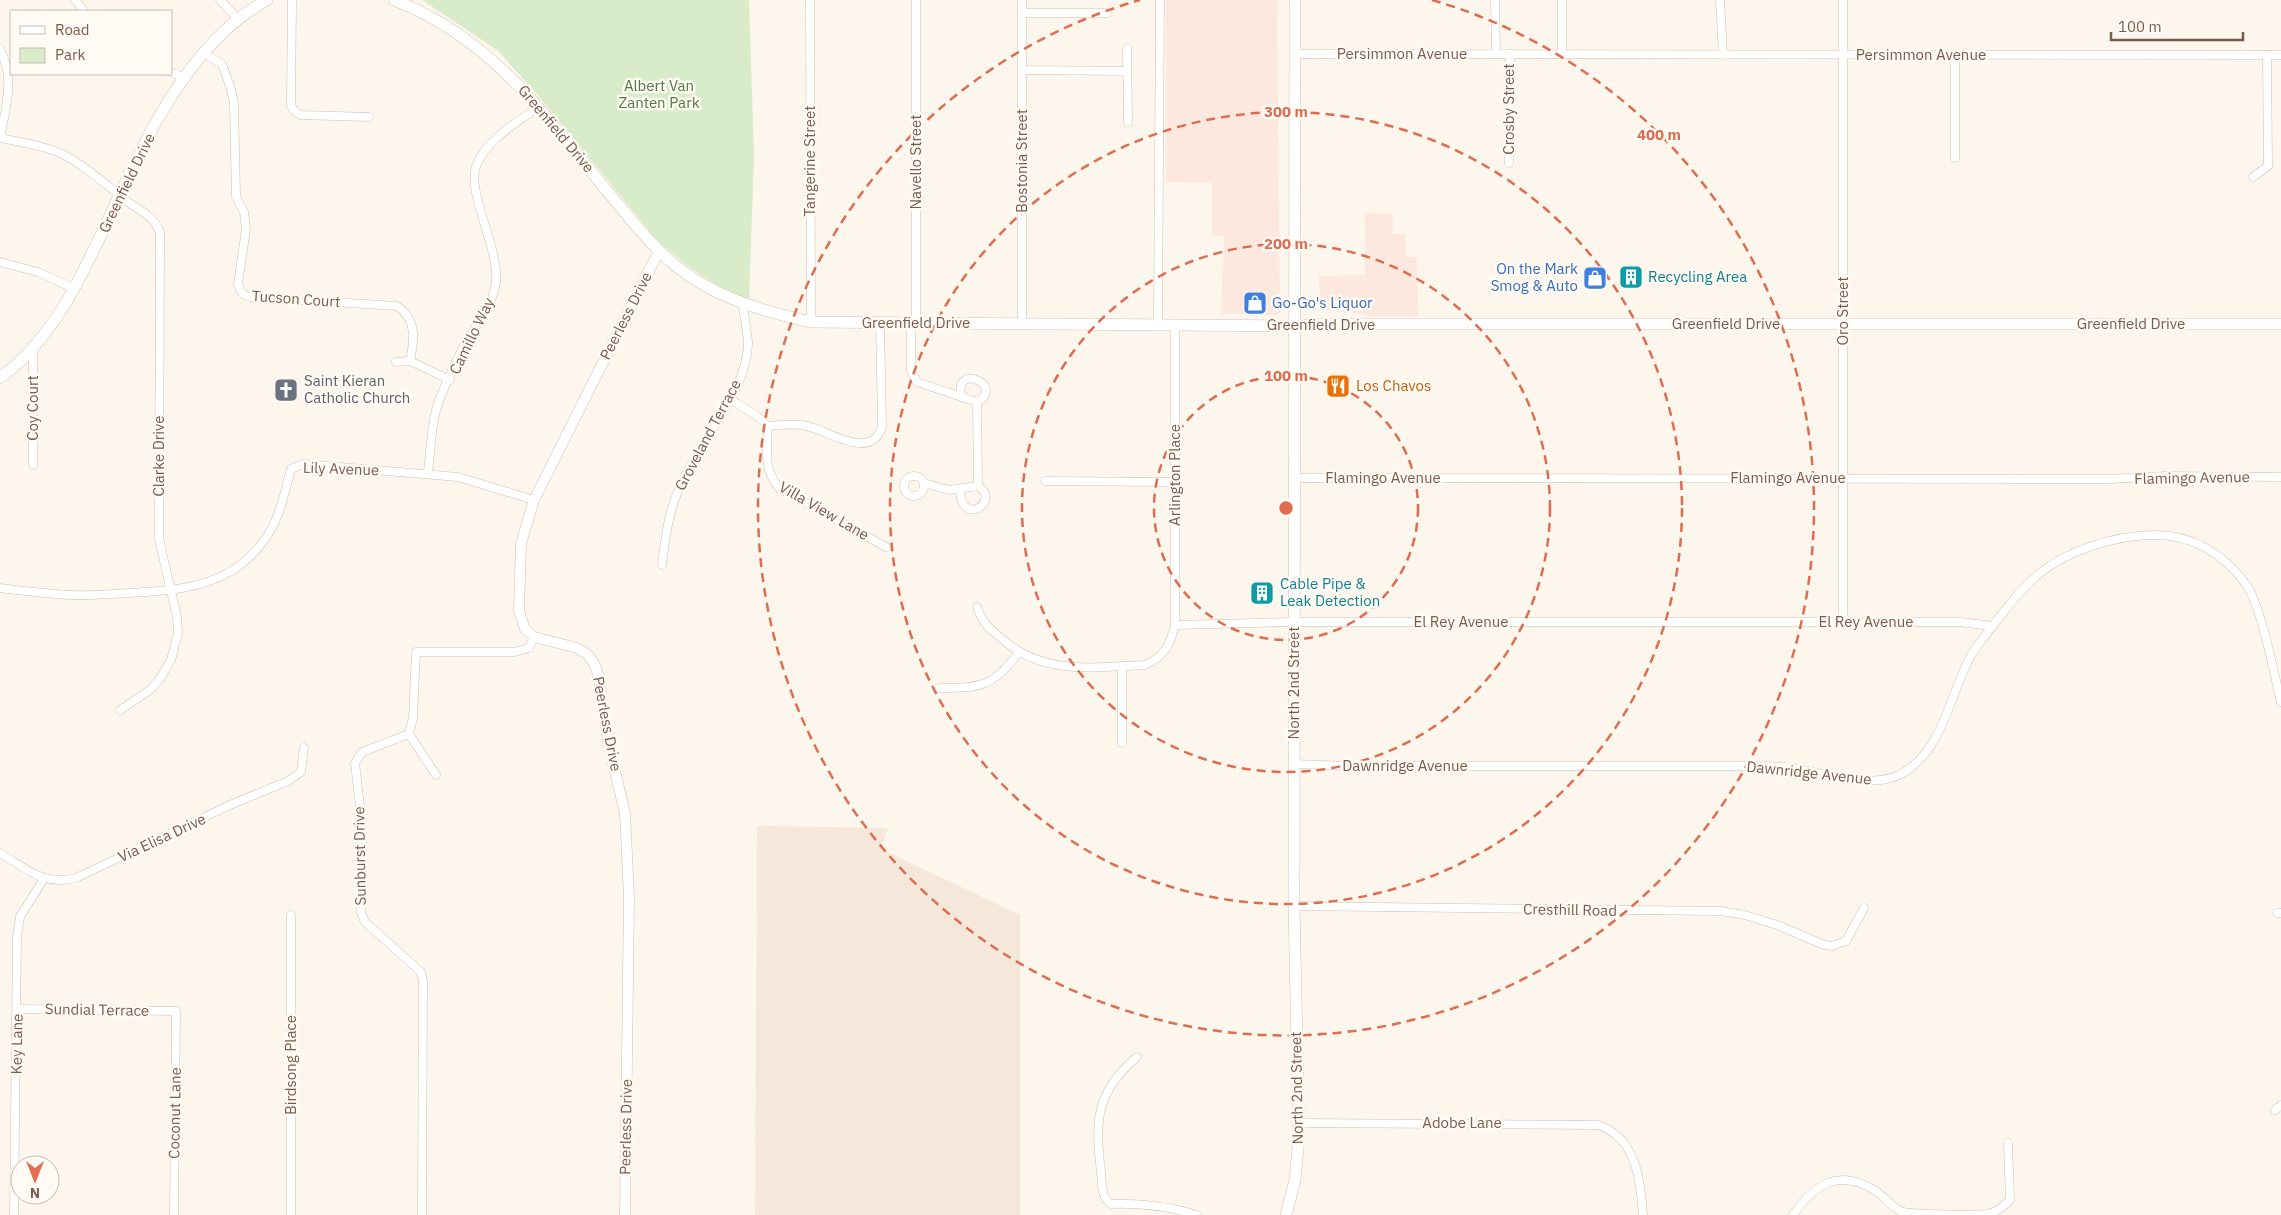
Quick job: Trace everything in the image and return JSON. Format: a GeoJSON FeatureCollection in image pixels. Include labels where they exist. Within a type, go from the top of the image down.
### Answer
{"type":"FeatureCollection","features":[{"type":"Feature","properties":{"kind":"main road","name":"Greenfield Drive"},"geometry":{"type":"LineString","coordinates":[[0,378],[33,350],[75,288],[119,194],[182,77],[202,52],[238,19],[267,0]]}},
{"type":"Feature","properties":{"kind":"main road","name":"Greenfield Drive"},"geometry":{"type":"LineString","coordinates":[[394,0],[423,13],[460,35],[514,80],[659,251],[678,268],[721,295],[743,304],[811,322],[880,324],[1022,322],[1294,326],[1332,324],[2281,324]]}},
{"type":"Feature","properties":{"kind":"main road","name":"North 2nd Street"},"geometry":{"type":"LineString","coordinates":[[1286,1215],[1297,1165],[1298,1123],[1294,906],[1295,0]]}},
{"type":"Feature","properties":{"kind":"street"},"geometry":{"type":"LineString","coordinates":[[75,0],[83,10]]}},
{"type":"Feature","properties":{"kind":"street"},"geometry":{"type":"LineString","coordinates":[[220,0],[238,19]]}},
{"type":"Feature","properties":{"kind":"street"},"geometry":{"type":"LineString","coordinates":[[292,0],[291,105],[294,111],[308,116],[369,117]]}},
{"type":"Feature","properties":{"kind":"street","name":"Tangerine Street"},"geometry":{"type":"LineString","coordinates":[[810,0],[811,322]]}},
{"type":"Feature","properties":{"kind":"street","name":"Navello Street"},"geometry":{"type":"LineString","coordinates":[[916,0],[912,376],[917,382],[962,397]]}},
{"type":"Feature","properties":{"kind":"street","name":"Bostonia Street"},"geometry":{"type":"LineString","coordinates":[[1022,0],[1022,322]]}},
{"type":"Feature","properties":{"kind":"street"},"geometry":{"type":"LineString","coordinates":[[1158,324],[1160,0]]}},
{"type":"Feature","properties":{"kind":"street"},"geometry":{"type":"LineString","coordinates":[[1495,0],[1496,54]]}},
{"type":"Feature","properties":{"kind":"street"},"geometry":{"type":"LineString","coordinates":[[1562,0],[1562,54]]}},
{"type":"Feature","properties":{"kind":"street"},"geometry":{"type":"LineString","coordinates":[[1720,0],[1723,55]]}},
{"type":"Feature","properties":{"kind":"street","name":"Oro Street"},"geometry":{"type":"LineString","coordinates":[[1842,0],[1842,622]]}},
{"type":"Feature","properties":{"kind":"street"},"geometry":{"type":"LineString","coordinates":[[1022,13],[1107,13]]}},
{"type":"Feature","properties":{"kind":"street"},"geometry":{"type":"LineString","coordinates":[[1126,48],[1128,122]]}},
{"type":"Feature","properties":{"kind":"street"},"geometry":{"type":"LineString","coordinates":[[0,49],[6,63],[9,82],[0,138]]}},
{"type":"Feature","properties":{"kind":"street","name":"Tucson Court"},"geometry":{"type":"LineString","coordinates":[[202,52],[222,64],[234,104],[236,197],[244,212],[246,229],[238,284],[239,290],[250,297],[397,306],[408,319],[415,335],[410,361]]}},
{"type":"Feature","properties":{"kind":"street","name":"Persimmon Avenue"},"geometry":{"type":"LineString","coordinates":[[1294,54],[2281,55]]}},
{"type":"Feature","properties":{"kind":"street","name":"Crosby Street"},"geometry":{"type":"LineString","coordinates":[[1509,164],[1510,54]]}},
{"type":"Feature","properties":{"kind":"street"},"geometry":{"type":"LineString","coordinates":[[1955,55],[1955,158]]}},
{"type":"Feature","properties":{"kind":"street"},"geometry":{"type":"LineString","coordinates":[[2253,177],[2268,166],[2267,55]]}},
{"type":"Feature","properties":{"kind":"street"},"geometry":{"type":"LineString","coordinates":[[1023,70],[1127,71]]}},
{"type":"Feature","properties":{"kind":"street"},"geometry":{"type":"LineString","coordinates":[[172,72],[182,77]]}},
{"type":"Feature","properties":{"kind":"street","name":"Camillo Way"},"geometry":{"type":"LineString","coordinates":[[428,473],[434,419],[441,397],[469,337],[491,301],[496,283],[497,266],[474,180],[476,166],[489,146],[538,107]]}},
{"type":"Feature","properties":{"kind":"street","name":"Clarke Drive"},"geometry":{"type":"LineString","coordinates":[[0,138],[58,152],[80,164],[150,216],[157,223],[160,233],[159,539],[178,633],[171,660],[160,679],[150,690],[120,710]]}},
{"type":"Feature","properties":{"kind":"street","name":"Peerless Drive"},"geometry":{"type":"LineString","coordinates":[[625,1215],[629,898],[625,813],[608,742],[598,674],[594,663],[586,654],[576,648],[534,638],[525,629],[519,610],[521,542],[534,500],[659,251]]}},
{"type":"Feature","properties":{"kind":"street"},"geometry":{"type":"LineString","coordinates":[[0,262],[38,272],[75,288]]}},
{"type":"Feature","properties":{"kind":"street","name":"Groveland Terrace"},"geometry":{"type":"LineString","coordinates":[[662,565],[668,521],[678,489],[730,399],[743,369],[748,342],[743,304]]}},
{"type":"Feature","properties":{"kind":"street"},"geometry":{"type":"LineString","coordinates":[[730,399],[757,416],[768,426],[806,426],[836,438],[863,443],[875,439],[880,433],[882,426],[880,324]]}},
{"type":"Feature","properties":{"kind":"street","name":"Arlington Place"},"geometry":{"type":"LineString","coordinates":[[1175,324],[1175,625]]}},
{"type":"Feature","properties":{"kind":"street","name":"Coy Court"},"geometry":{"type":"LineString","coordinates":[[33,350],[33,465]]}},
{"type":"Feature","properties":{"kind":"street"},"geometry":{"type":"LineString","coordinates":[[396,362],[410,361],[450,380]]}},
{"type":"Feature","properties":{"kind":"street"},"geometry":{"type":"LineString","coordinates":[[971,378],[984,384],[983,398],[977,402],[962,397],[960,388],[964,381],[971,378]]}},
{"type":"Feature","properties":{"kind":"street"},"geometry":{"type":"LineString","coordinates":[[977,402],[978,486]]}},
{"type":"Feature","properties":{"kind":"street","name":"Villa View Lane"},"geometry":{"type":"LineString","coordinates":[[768,426],[766,466],[771,479],[779,488],[886,547]]}},
{"type":"Feature","properties":{"kind":"street","name":"Lily Avenue"},"geometry":{"type":"LineString","coordinates":[[0,588],[74,596],[171,591],[194,587],[216,580],[236,568],[254,553],[271,531],[285,494],[291,469],[303,464],[458,476],[534,500]]}},
{"type":"Feature","properties":{"kind":"street","name":"Flamingo Avenue"},"geometry":{"type":"LineString","coordinates":[[1294,478],[2109,480],[2165,476],[2281,477]]}},
{"type":"Feature","properties":{"kind":"street"},"geometry":{"type":"LineString","coordinates":[[1045,481],[1175,482]]}},
{"type":"Feature","properties":{"kind":"street"},"geometry":{"type":"LineString","coordinates":[[924,483],[950,490],[978,486],[984,491],[986,498],[983,505],[970,510],[964,506],[960,500],[960,489]]}},
{"type":"Feature","properties":{"kind":"street","name":"Dawnridge Avenue"},"geometry":{"type":"LineString","coordinates":[[1294,764],[1348,766],[1754,766],[1792,768],[1834,778],[1878,780],[1902,774],[1919,762],[1931,747],[1969,659],[1993,626],[2032,580],[2058,560],[2103,543],[2135,535],[2168,535],[2190,540],[2204,546],[2222,560],[2246,584],[2254,602],[2281,702]]}},
{"type":"Feature","properties":{"kind":"street"},"geometry":{"type":"LineString","coordinates":[[977,607],[983,623],[1018,653],[1053,666],[1145,665],[1153,662],[1170,644],[1175,625]]}},
{"type":"Feature","properties":{"kind":"street","name":"El Rey Avenue"},"geometry":{"type":"LineString","coordinates":[[1175,625],[1294,622],[1960,622],[1993,626]]}},
{"type":"Feature","properties":{"kind":"street"},"geometry":{"type":"LineString","coordinates":[[436,775],[409,734],[413,718],[416,652],[515,652],[529,648],[534,638]]}},
{"type":"Feature","properties":{"kind":"street"},"geometry":{"type":"LineString","coordinates":[[940,688],[973,688],[993,680],[1018,653]]}},
{"type":"Feature","properties":{"kind":"street"},"geometry":{"type":"LineString","coordinates":[[1122,666],[1122,743]]}},
{"type":"Feature","properties":{"kind":"street","name":"Sunburst Drive"},"geometry":{"type":"LineString","coordinates":[[409,734],[362,752],[355,763],[362,824],[361,913],[365,922],[421,972],[423,982],[422,1215]]}},
{"type":"Feature","properties":{"kind":"street","name":"Via Elisa Drive"},"geometry":{"type":"LineString","coordinates":[[43,880],[60,881],[83,876],[230,805],[288,781],[301,772],[304,748]]}},
{"type":"Feature","properties":{"kind":"street"},"geometry":{"type":"LineString","coordinates":[[0,853],[43,880]]}},
{"type":"Feature","properties":{"kind":"street","name":"Key Lane"},"geometry":{"type":"LineString","coordinates":[[14,1215],[18,1009],[17,936],[20,917],[43,880]]}},
{"type":"Feature","properties":{"kind":"street","name":"Cresthill Road"},"geometry":{"type":"LineString","coordinates":[[1294,906],[1720,911],[1745,915],[1780,926],[1824,945],[1840,944],[1846,941],[1864,908]]}},
{"type":"Feature","properties":{"kind":"street","name":"Birdsong Place"},"geometry":{"type":"LineString","coordinates":[[291,915],[291,1215]]}},
{"type":"Feature","properties":{"kind":"street","name":"Sundial Terrace"},"geometry":{"type":"LineString","coordinates":[[18,1009],[176,1011]]}},
{"type":"Feature","properties":{"kind":"street","name":"Coconut Lane"},"geometry":{"type":"LineString","coordinates":[[174,1215],[176,1011]]}},
{"type":"Feature","properties":{"kind":"street"},"geometry":{"type":"LineString","coordinates":[[1136,1058],[1122,1069],[1106,1090],[1098,1119],[1096,1134],[1104,1196],[1111,1204],[1143,1203],[1174,1208],[1197,1215]]}},
{"type":"Feature","properties":{"kind":"street","name":"Adobe Lane"},"geometry":{"type":"LineString","coordinates":[[1298,1123],[1586,1123],[1604,1127],[1622,1138],[1627,1144],[1635,1164],[1642,1215]]}},
{"type":"Feature","properties":{"kind":"street"},"geometry":{"type":"LineString","coordinates":[[1793,1215],[1805,1197],[1822,1185],[1847,1178],[1876,1191],[1902,1212],[1989,1214],[2003,1208],[2010,1200],[2008,1144]]}},
{"type":"Feature","properties":{"kind":"shaded area"},"geometry":{"type":"Polygon","coordinates":[[[1166,0],[1277,0],[1280,313],[1276,315],[1221,314],[1224,236],[1212,235],[1212,183],[1166,182],[1166,0]]]}},
{"type":"Feature","properties":{"kind":"shaded area"},"geometry":{"type":"Polygon","coordinates":[[[1365,213],[1393,213],[1393,234],[1406,234],[1406,257],[1417,257],[1418,316],[1371,316],[1320,309],[1319,276],[1365,275],[1365,213]]]}},
{"type":"Feature","properties":{"kind":"shaded area"},"geometry":{"type":"Polygon","coordinates":[[[757,826],[888,828],[881,849],[1020,915],[1020,1215],[755,1215],[757,826]]]}},
{"type":"Feature","properties":{"kind":"green space","name":"Albert Van Zanten Park"},"geometry":{"type":"Polygon","coordinates":[[[422,0],[749,0],[754,156],[749,302],[700,274],[655,238],[536,93],[497,50],[422,0]]]}},
{"type":"Feature","properties":{"kind":"place","name":"Recycling Area"},"geometry":{"type":"Point","coordinates":[1631,277]}},
{"type":"Feature","properties":{"kind":"place","name":"On the Mark Smog & Auto"},"geometry":{"type":"Point","coordinates":[1595,278]}},
{"type":"Feature","properties":{"kind":"place","name":"Go-Go's Liquor"},"geometry":{"type":"Point","coordinates":[1255,303]}},
{"type":"Feature","properties":{"kind":"place","name":"Los Chavos"},"geometry":{"type":"Point","coordinates":[1338,386]}},
{"type":"Feature","properties":{"kind":"place","name":"Saint Kieran Catholic Church"},"geometry":{"type":"Point","coordinates":[286,390]}},
{"type":"Feature","properties":{"kind":"place","name":"Cable Pipe & Leak Detection"},"geometry":{"type":"Point","coordinates":[1262,593]}}]}
